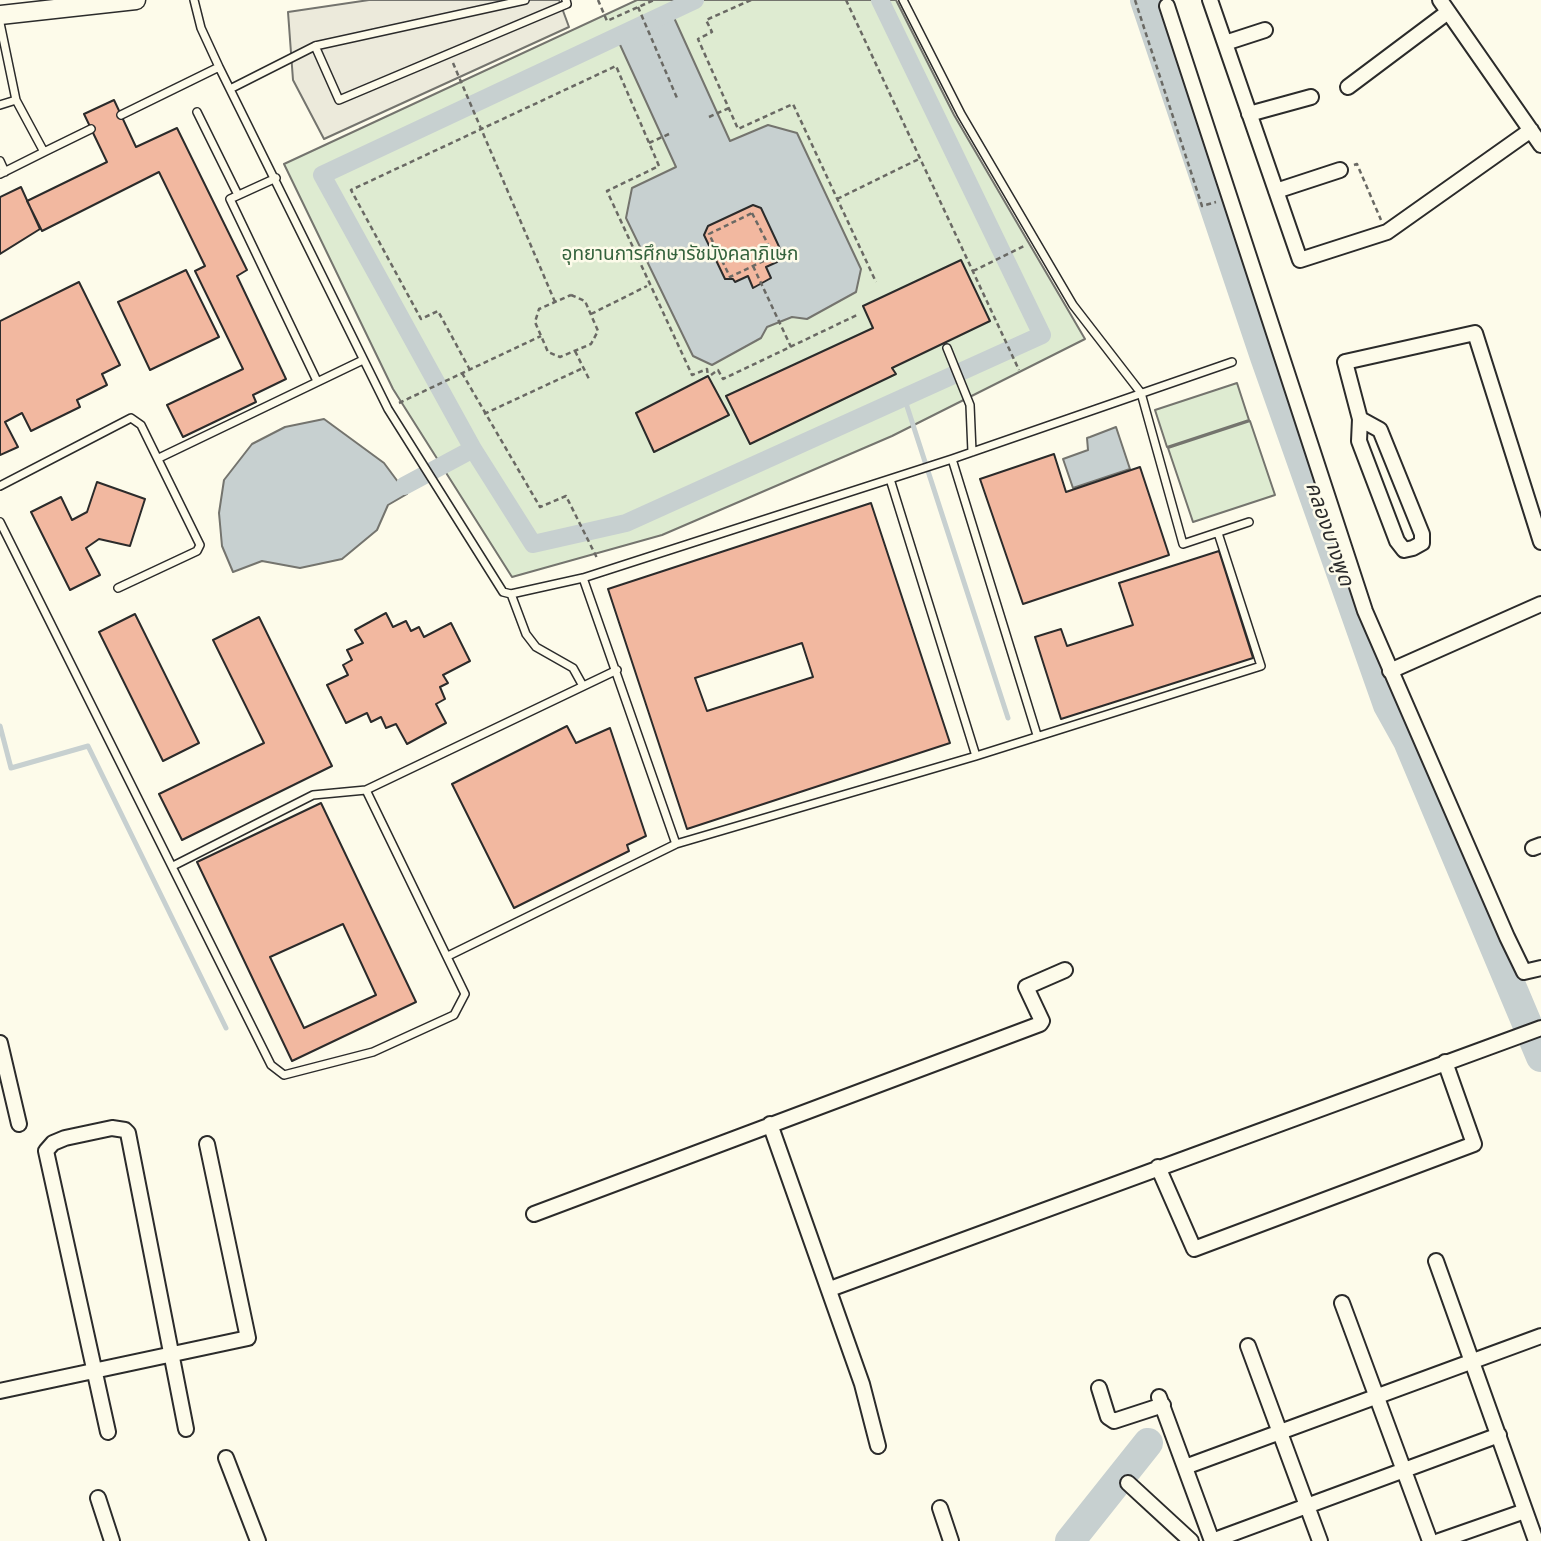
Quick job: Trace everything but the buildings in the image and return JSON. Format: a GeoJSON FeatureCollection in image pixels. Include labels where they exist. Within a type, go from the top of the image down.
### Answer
{"type":"FeatureCollection","features":[{"type":"Feature","properties":{"kind":"street"},"geometry":{"type":"LineString","coordinates":[[0,15],[136,0]]}},
{"type":"Feature","properties":{"kind":"street"},"geometry":{"type":"LineString","coordinates":[[1210,0],[1300,260],[1387,232],[1531,130]]}},
{"type":"Feature","properties":{"kind":"street"},"geometry":{"type":"LineString","coordinates":[[1167,6],[1365,611],[1512,949],[1524,972],[1541,968]]}},
{"type":"Feature","properties":{"kind":"street"},"geometry":{"type":"LineString","coordinates":[[1348,87],[1444,6],[1541,145]]}},
{"type":"Feature","properties":{"kind":"street"},"geometry":{"type":"LineString","coordinates":[[1225,43],[1265,30]]}},
{"type":"Feature","properties":{"kind":"street"},"geometry":{"type":"LineString","coordinates":[[1250,114],[1311,97]]}},
{"type":"Feature","properties":{"kind":"street"},"geometry":{"type":"LineString","coordinates":[[1276,191],[1340,170]]}},
{"type":"Feature","properties":{"kind":"street"},"geometry":{"type":"LineString","coordinates":[[1360,419],[1380,430],[1422,534],[1422,543],[1413,548],[1404,550],[1396,541],[1359,441],[1360,419],[1345,362],[1475,332],[1541,542]]}},
{"type":"Feature","properties":{"kind":"street"},"geometry":{"type":"LineString","coordinates":[[1390,671],[1541,604]]}},
{"type":"Feature","properties":{"kind":"street"},"geometry":{"type":"LineString","coordinates":[[534,1214],[1040,1024],[1042,1021],[1026,987],[1065,970]]}},
{"type":"Feature","properties":{"kind":"street"},"geometry":{"type":"LineString","coordinates":[[831,1289],[1541,1028]]}},
{"type":"Feature","properties":{"kind":"street"},"geometry":{"type":"LineString","coordinates":[[0,1043],[19,1124]]}},
{"type":"Feature","properties":{"kind":"street"},"geometry":{"type":"LineString","coordinates":[[1158,1167],[1194,1249],[1474,1144],[1445,1062]]}},
{"type":"Feature","properties":{"kind":"street"},"geometry":{"type":"LineString","coordinates":[[770,1124],[831,1289],[862,1384],[877,1446]]}},
{"type":"Feature","properties":{"kind":"street"},"geometry":{"type":"LineString","coordinates":[[108,1432],[46,1152],[54,1143],[89,1131],[116,1128],[128,1133],[186,1429]]}},
{"type":"Feature","properties":{"kind":"street"},"geometry":{"type":"LineString","coordinates":[[0,1391],[248,1338],[207,1144]]}},
{"type":"Feature","properties":{"kind":"street"},"geometry":{"type":"LineString","coordinates":[[1436,1261],[1536,1541]]}},
{"type":"Feature","properties":{"kind":"street"},"geometry":{"type":"LineString","coordinates":[[1342,1303],[1430,1541]]}},
{"type":"Feature","properties":{"kind":"street"},"geometry":{"type":"LineString","coordinates":[[1185,1467],[1541,1336]]}},
{"type":"Feature","properties":{"kind":"street"},"geometry":{"type":"LineString","coordinates":[[1248,1346],[1320,1541]]}},
{"type":"Feature","properties":{"kind":"street"},"geometry":{"type":"LineString","coordinates":[[1099,1388],[1108,1417],[1114,1421],[1161,1401],[1212,1541],[1499,1435]]}},
{"type":"Feature","properties":{"kind":"street"},"geometry":{"type":"LineString","coordinates":[[226,1458],[258,1541]]}},
{"type":"Feature","properties":{"kind":"street"},"geometry":{"type":"LineString","coordinates":[[1128,1483],[1191,1541]]}},
{"type":"Feature","properties":{"kind":"street"},"geometry":{"type":"LineString","coordinates":[[98,1498],[112,1541]]}},
{"type":"Feature","properties":{"kind":"street"},"geometry":{"type":"LineString","coordinates":[[940,1508],[951,1541]]}},
{"type":"Feature","properties":{"kind":"street"},"geometry":{"type":"LineString","coordinates":[[1439,1541],[1525,1511]]}},
{"type":"Feature","properties":{"kind":"lane"},"geometry":{"type":"LineString","coordinates":[[194,0],[201,28],[219,67],[388,409],[497,588],[511,594],[583,578],[934,465],[1232,362]]}},
{"type":"Feature","properties":{"kind":"lane"},"geometry":{"type":"LineString","coordinates":[[230,89],[315,46],[526,0]]}},
{"type":"Feature","properties":{"kind":"lane"},"geometry":{"type":"LineString","coordinates":[[315,46],[339,100],[576,0]]}},
{"type":"Feature","properties":{"kind":"lane"},"geometry":{"type":"LineString","coordinates":[[903,0],[961,114],[1073,305],[1141,393],[1183,544],[1249,522]]}},
{"type":"Feature","properties":{"kind":"lane"},"geometry":{"type":"LineString","coordinates":[[0,23],[16,100],[44,152]]}},
{"type":"Feature","properties":{"kind":"lane"},"geometry":{"type":"LineString","coordinates":[[121,115],[219,67]]}},
{"type":"Feature","properties":{"kind":"lane"},"geometry":{"type":"LineString","coordinates":[[0,105],[16,100]]}},
{"type":"Feature","properties":{"kind":"lane"},"geometry":{"type":"LineString","coordinates":[[197,112],[238,195]]}},
{"type":"Feature","properties":{"kind":"lane"},"geometry":{"type":"LineString","coordinates":[[0,161],[2,173],[91,129]]}},
{"type":"Feature","properties":{"kind":"lane"},"geometry":{"type":"LineString","coordinates":[[276,178],[230,199],[317,381]]}},
{"type":"Feature","properties":{"kind":"lane"},"geometry":{"type":"LineString","coordinates":[[947,348],[970,405],[972,452]]}},
{"type":"Feature","properties":{"kind":"lane"},"geometry":{"type":"LineString","coordinates":[[159,458],[363,360]]}},
{"type":"Feature","properties":{"kind":"lane"},"geometry":{"type":"LineString","coordinates":[[0,486],[131,418],[141,425],[200,545],[197,551],[118,588]]}},
{"type":"Feature","properties":{"kind":"lane"},"geometry":{"type":"LineString","coordinates":[[952,459],[1037,735]]}},
{"type":"Feature","properties":{"kind":"lane"},"geometry":{"type":"LineString","coordinates":[[890,479],[976,756]]}},
{"type":"Feature","properties":{"kind":"lane"},"geometry":{"type":"LineString","coordinates":[[0,522],[271,1065],[284,1075],[373,1052],[454,1015],[465,994],[366,790]]}},
{"type":"Feature","properties":{"kind":"lane"},"geometry":{"type":"LineString","coordinates":[[448,956],[676,844],[976,756],[1261,666],[1218,533]]}},
{"type":"Feature","properties":{"kind":"lane"},"geometry":{"type":"LineString","coordinates":[[583,578],[676,844]]}},
{"type":"Feature","properties":{"kind":"lane"},"geometry":{"type":"LineString","coordinates":[[511,594],[526,634],[536,647],[573,668],[583,686]]}},
{"type":"Feature","properties":{"kind":"lane"},"geometry":{"type":"LineString","coordinates":[[173,866],[313,795],[366,790],[617,670]]}},
{"type":"Feature","properties":{"kind":"path"},"geometry":{"type":"LineString","coordinates":[[598,0],[607,21],[654,0]]}},
{"type":"Feature","properties":{"kind":"path"},"geometry":{"type":"LineString","coordinates":[[751,0],[706,20],[712,32],[698,39],[738,129],[793,104],[876,282]]}},
{"type":"Feature","properties":{"kind":"path"},"geometry":{"type":"LineString","coordinates":[[846,0],[1019,370]]}},
{"type":"Feature","properties":{"kind":"path"},"geometry":{"type":"LineString","coordinates":[[1135,0],[1202,206]]}},
{"type":"Feature","properties":{"kind":"path"},"geometry":{"type":"LineString","coordinates":[[638,7],[677,98]]}},
{"type":"Feature","properties":{"kind":"path"},"geometry":{"type":"LineString","coordinates":[[449,54],[555,302]]}},
{"type":"Feature","properties":{"kind":"path"},"geometry":{"type":"LineString","coordinates":[[470,370],[438,311],[421,319],[351,190],[616,66],[659,166],[607,191],[692,375],[706,369],[709,376],[719,370],[723,379],[857,315]]}},
{"type":"Feature","properties":{"kind":"path"},"geometry":{"type":"LineString","coordinates":[[709,117],[729,108]]}},
{"type":"Feature","properties":{"kind":"path"},"geometry":{"type":"LineString","coordinates":[[649,143],[669,134]]}},
{"type":"Feature","properties":{"kind":"path"},"geometry":{"type":"LineString","coordinates":[[837,199],[921,158]]}},
{"type":"Feature","properties":{"kind":"path"},"geometry":{"type":"LineString","coordinates":[[1340,170],[1357,164],[1387,232]]}},
{"type":"Feature","properties":{"kind":"path"},"geometry":{"type":"LineString","coordinates":[[752,213],[774,256],[753,266],[730,277],[709,234],[752,213]]}},
{"type":"Feature","properties":{"kind":"path"},"geometry":{"type":"LineString","coordinates":[[973,271],[1014,251]]}},
{"type":"Feature","properties":{"kind":"path"},"geometry":{"type":"LineString","coordinates":[[753,266],[791,347]]}},
{"type":"Feature","properties":{"kind":"path"},"geometry":{"type":"LineString","coordinates":[[590,314],[649,285]]}},
{"type":"Feature","properties":{"kind":"path"},"geometry":{"type":"LineString","coordinates":[[571,295],[585,301],[598,331],[592,344],[560,357],[548,352],[535,322],[539,309],[555,302],[571,295]]}},
{"type":"Feature","properties":{"kind":"path"},"geometry":{"type":"LineString","coordinates":[[388,409],[425,389],[541,336]]}},
{"type":"Feature","properties":{"kind":"path"},"geometry":{"type":"LineString","coordinates":[[575,351],[589,379]]}},
{"type":"Feature","properties":{"kind":"path"},"geometry":{"type":"LineString","coordinates":[[484,414],[583,368]]}},
{"type":"Feature","properties":{"kind":"path"},"geometry":{"type":"LineString","coordinates":[[462,373],[540,507],[566,496],[604,571]]}},
{"type":"Feature","properties":{"kind":"green space","name":"อุทยานการศึกษารัชมังคลาภิเษก"},"geometry":{"type":"Polygon","coordinates":[[[637,0],[896,0],[954,115],[1085,339],[892,436],[662,535],[512,577],[393,389],[284,164],[637,0]]]}},
{"type":"Feature","properties":{"kind":"green space"},"geometry":{"type":"Polygon","coordinates":[[[1237,383],[1249,420],[1167,447],[1155,410],[1237,383]]]}},
{"type":"Feature","properties":{"kind":"green space"},"geometry":{"type":"Polygon","coordinates":[[[1250,421],[1275,495],[1193,522],[1168,448],[1250,421]]]}},
{"type":"Feature","properties":{"kind":"shaded area"},"geometry":{"type":"Polygon","coordinates":[[[369,0],[559,0],[569,27],[324,139],[293,80],[288,12],[369,0]]]}},
{"type":"Feature","properties":{"kind":"shaded area"},"geometry":{"type":"Polygon","coordinates":[[[671,11],[730,141],[768,125],[797,133],[861,269],[856,292],[807,319],[792,317],[767,327],[761,338],[712,365],[693,356],[626,218],[632,188],[676,167],[616,36],[671,11]]]}},
{"type":"Feature","properties":{"kind":"shaded area"},"geometry":{"type":"Polygon","coordinates":[[[324,419],[384,463],[407,494],[388,505],[377,530],[342,559],[300,568],[262,561],[233,572],[222,546],[219,513],[224,480],[252,444],[285,427],[324,419]]]}},
{"type":"Feature","properties":{"kind":"shaded area"},"geometry":{"type":"Polygon","coordinates":[[[1116,427],[1130,469],[1073,488],[1063,459],[1088,450],[1087,438],[1116,427]]]}},
{"type":"Feature","properties":{"kind":"waterway"},"geometry":{"type":"LineString","coordinates":[[695,0],[322,175],[473,449],[533,544],[626,523],[1042,335],[880,0]]}},
{"type":"Feature","properties":{"kind":"waterway","name":"คลองบางพูด"},"geometry":{"type":"LineString","coordinates":[[1145,0],[1265,357],[1388,705],[1408,741],[1541,1057]]}},
{"type":"Feature","properties":{"kind":"waterway"},"geometry":{"type":"LineString","coordinates":[[904,397],[1008,718]]}},
{"type":"Feature","properties":{"kind":"waterway"},"geometry":{"type":"LineString","coordinates":[[404,486],[473,449]]}},
{"type":"Feature","properties":{"kind":"waterway"},"geometry":{"type":"LineString","coordinates":[[0,726],[11,768],[88,746],[226,1028]]}},
{"type":"Feature","properties":{"kind":"waterway"},"geometry":{"type":"LineString","coordinates":[[1070,1541],[1148,1443]]}}]}
